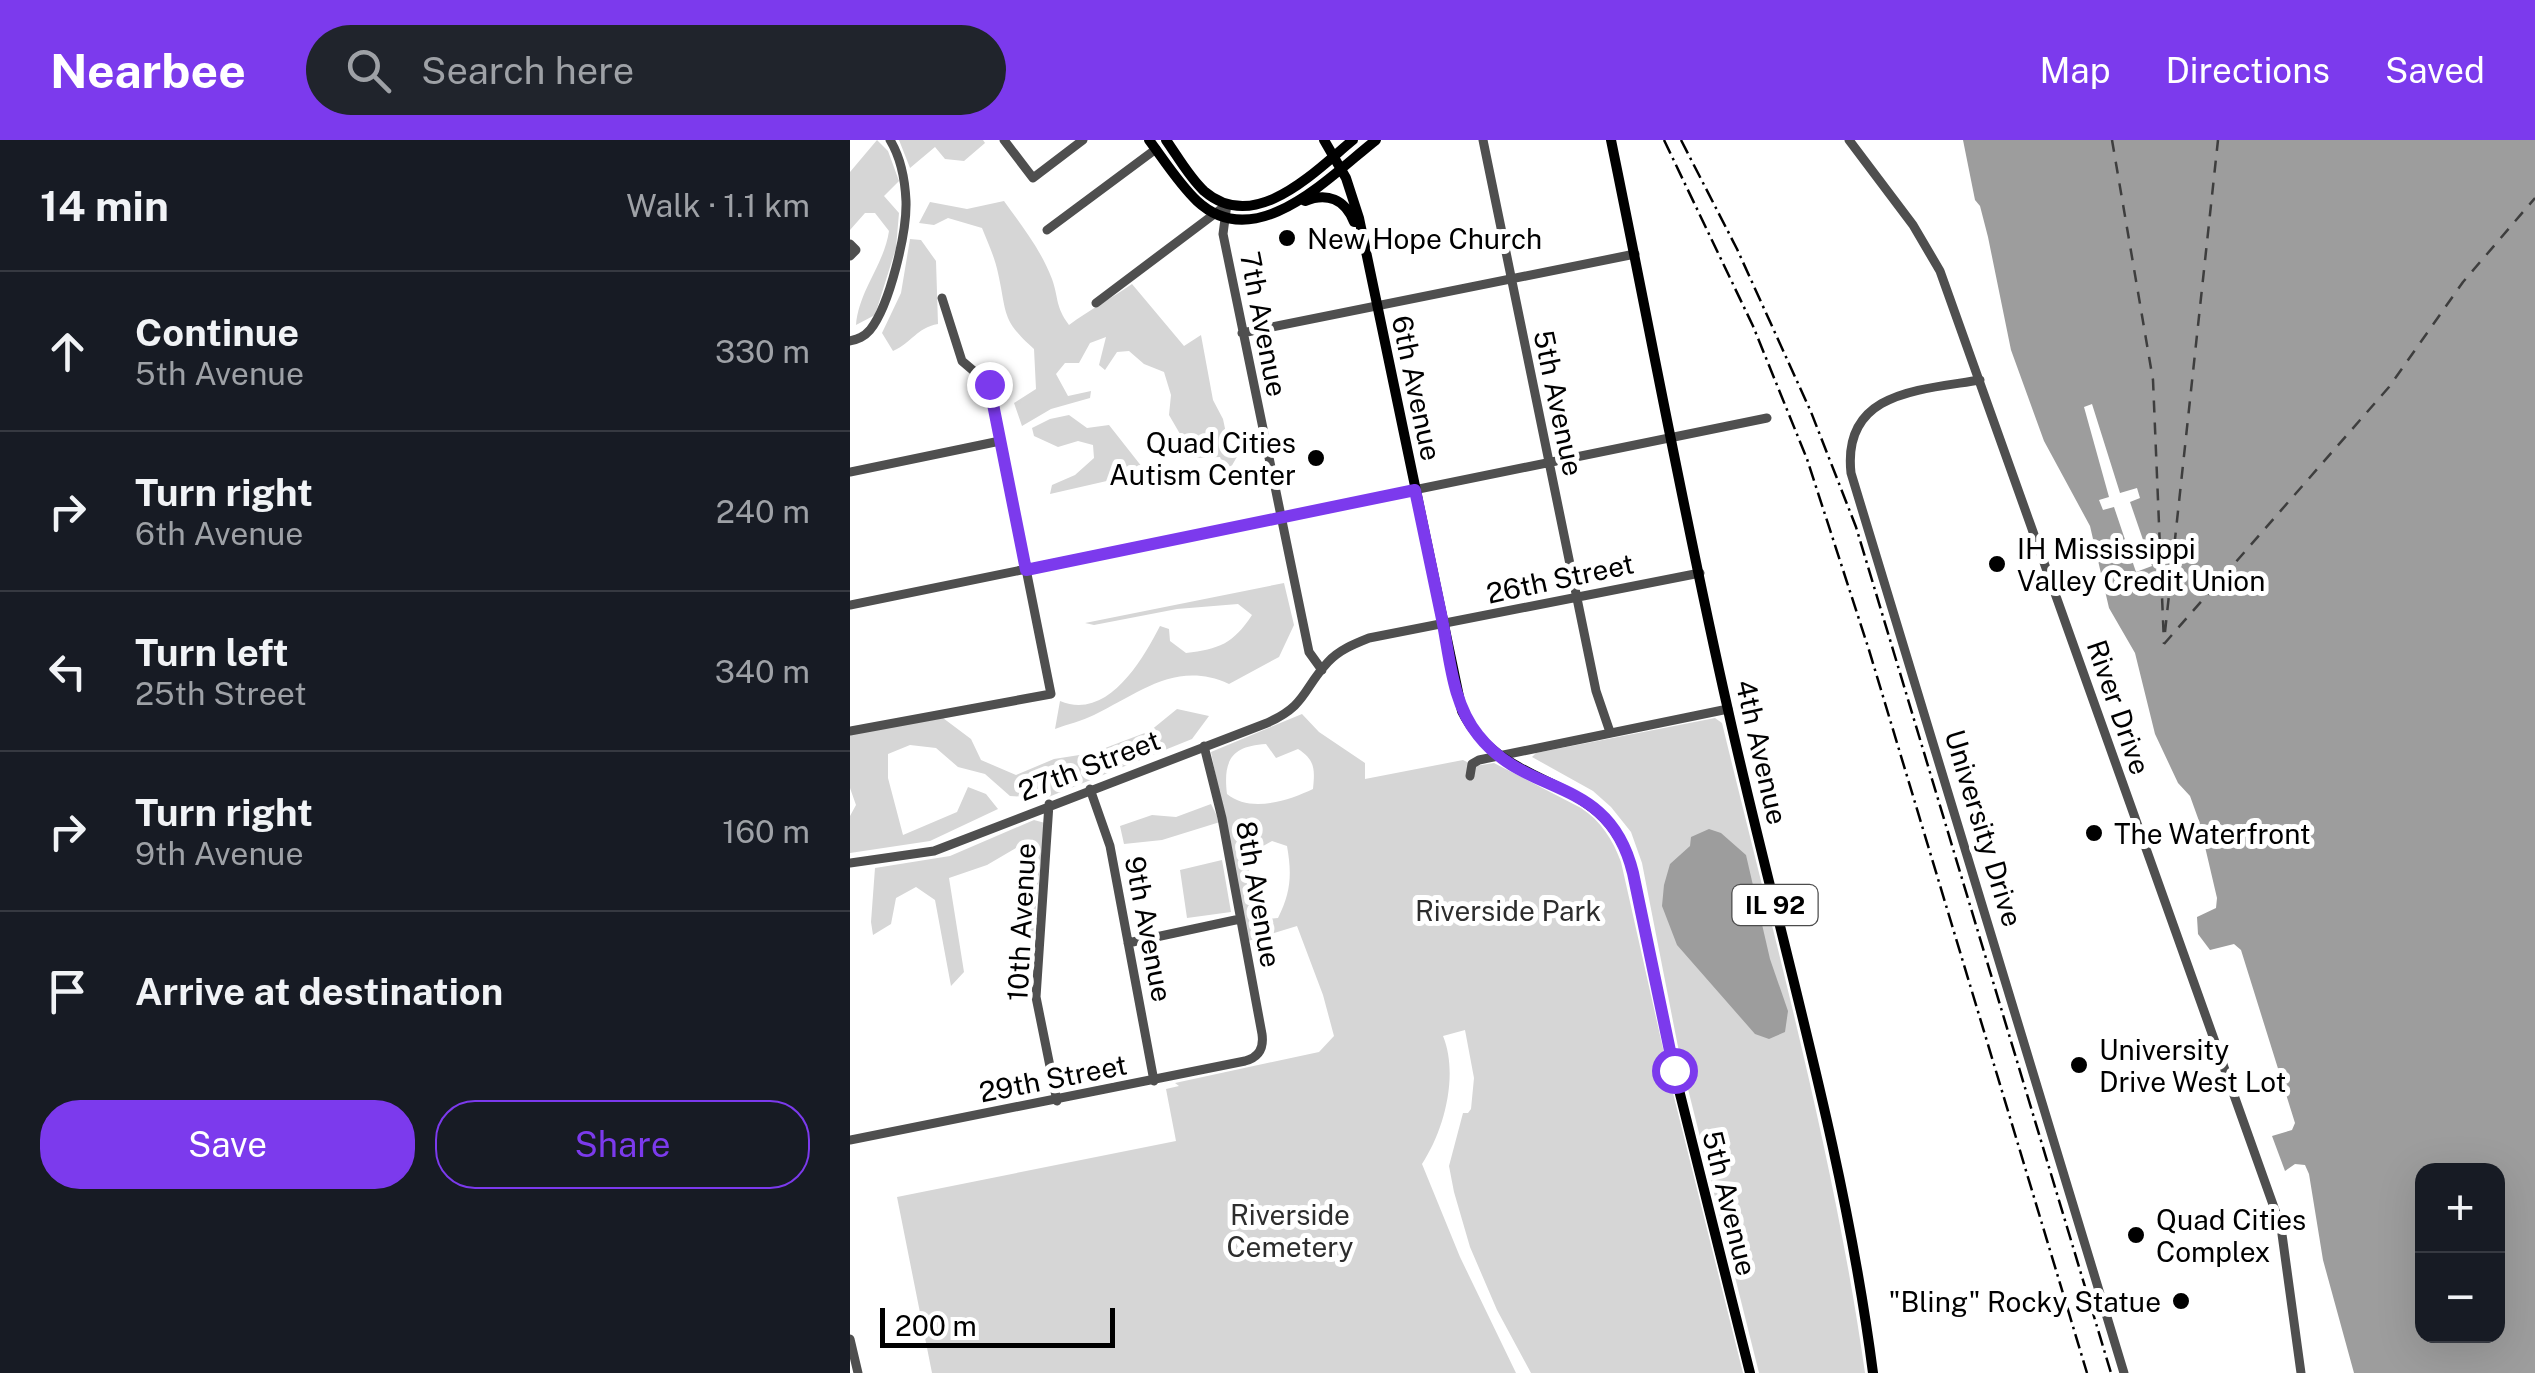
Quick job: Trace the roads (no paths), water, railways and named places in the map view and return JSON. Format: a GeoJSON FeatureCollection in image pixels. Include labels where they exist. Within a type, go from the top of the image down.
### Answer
{"type":"FeatureCollection","features":[{"type":"Feature","properties":{"kind":"main road"},"geometry":{"type":"LineString","coordinates":[[1166,140],[1206,193],[1245,208],[1266,203],[1353,140]]}},
{"type":"Feature","properties":{"kind":"main road","name":"6th Avenue"},"geometry":{"type":"LineString","coordinates":[[1324,140],[1355,205],[1462,711],[1478,736],[1499,757]]}},
{"type":"Feature","properties":{"kind":"main road"},"geometry":{"type":"LineString","coordinates":[[1272,216],[1376,140]]}},
{"type":"Feature","properties":{"kind":"main road","name":"4th Avenue"},"geometry":{"type":"LineString","coordinates":[[1611,140],[1728,709],[1808,1040],[1864,1308],[1873,1373]]}},
{"type":"Feature","properties":{"kind":"main road"},"geometry":{"type":"LineString","coordinates":[[1152,144],[1196,200],[1221,216],[1272,216],[1318,196],[1334,198],[1352,214],[1367,260]]}},
{"type":"Feature","properties":{"kind":"main road","name":"5th Avenue"},"geometry":{"type":"LineString","coordinates":[[1499,757],[1587,801],[1608,820],[1624,844],[1677,1084],[1750,1373]]}},
{"type":"Feature","properties":{"kind":"street"},"geometry":{"type":"LineString","coordinates":[[853,341],[869,332],[882,308],[902,236],[906,199],[901,163],[890,140]]}},
{"type":"Feature","properties":{"kind":"street"},"geometry":{"type":"LineString","coordinates":[[1004,140],[1033,178],[1083,140]]}},
{"type":"Feature","properties":{"kind":"street","name":"5th Avenue"},"geometry":{"type":"LineString","coordinates":[[1482,140],[1600,711],[1610,732]]}},
{"type":"Feature","properties":{"kind":"street","name":"River Drive"},"geometry":{"type":"LineString","coordinates":[[1848,140],[1932,254],[1980,380],[2281,1227],[2301,1373]]}},
{"type":"Feature","properties":{"kind":"street"},"geometry":{"type":"LineString","coordinates":[[1047,230],[1152,144]]}},
{"type":"Feature","properties":{"kind":"street"},"geometry":{"type":"LineString","coordinates":[[1096,303],[1221,216],[1227,204]]}},
{"type":"Feature","properties":{"kind":"street","name":"7th Avenue"},"geometry":{"type":"LineString","coordinates":[[1221,216],[1309,652],[1322,670]]}},
{"type":"Feature","properties":{"kind":"street"},"geometry":{"type":"LineString","coordinates":[[850,244],[856,250],[850,256]]}},
{"type":"Feature","properties":{"kind":"street"},"geometry":{"type":"LineString","coordinates":[[1242,333],[1634,254]]}},
{"type":"Feature","properties":{"kind":"street"},"geometry":{"type":"LineString","coordinates":[[850,731],[1051,694],[989,384],[962,361],[942,298]]}},
{"type":"Feature","properties":{"kind":"street","name":"University Drive"},"geometry":{"type":"LineString","coordinates":[[1980,380],[1906,393],[1880,403],[1868,412],[1854,434],[1850,472],[2124,1373]]}},
{"type":"Feature","properties":{"kind":"street"},"geometry":{"type":"LineString","coordinates":[[850,605],[1768,418]]}},
{"type":"Feature","properties":{"kind":"street"},"geometry":{"type":"LineString","coordinates":[[850,472],[1000,441]]}},
{"type":"Feature","properties":{"kind":"street","name":"26th Street"},"geometry":{"type":"LineString","coordinates":[[1322,670],[1339,652],[1355,643],[1700,573]]}},
{"type":"Feature","properties":{"kind":"street","name":"27th Street"},"geometry":{"type":"LineString","coordinates":[[850,863],[934,850],[1267,723],[1291,711],[1322,670]]}},
{"type":"Feature","properties":{"kind":"street"},"geometry":{"type":"LineString","coordinates":[[1470,776],[1475,761],[1728,709]]}},
{"type":"Feature","properties":{"kind":"street","name":"8th Avenue"},"geometry":{"type":"LineString","coordinates":[[1204,746],[1222,818],[1262,1034],[1260,1051]]}},
{"type":"Feature","properties":{"kind":"street","name":"9th Avenue"},"geometry":{"type":"LineString","coordinates":[[1090,788],[1110,846],[1154,1080]]}},
{"type":"Feature","properties":{"kind":"street","name":"10th Avenue"},"geometry":{"type":"LineString","coordinates":[[1049,804],[1036,997],[1057,1101]]}},
{"type":"Feature","properties":{"kind":"street"},"geometry":{"type":"LineString","coordinates":[[1128,943],[1240,919]]}},
{"type":"Feature","properties":{"kind":"street","name":"29th Street"},"geometry":{"type":"LineString","coordinates":[[850,1140],[1154,1080],[1245,1060],[1260,1051]]}},
{"type":"Feature","properties":{"kind":"street"},"geometry":{"type":"LineString","coordinates":[[850,1339],[854,1367]]}},
{"type":"Feature","properties":{"kind":"railway"},"geometry":{"type":"LineString","coordinates":[[1664,140],[1753,326],[1807,459],[1869,650],[2087,1373]]}},
{"type":"Feature","properties":{"kind":"railway"},"geometry":{"type":"LineString","coordinates":[[1681,140],[1737,249],[1811,412],[1856,527],[2111,1373]]}},
{"type":"Feature","properties":{"kind":"place","name":"New Hope Church"},"geometry":{"type":"Point","coordinates":[1287,238]}},
{"type":"Feature","properties":{"kind":"place","name":"Quad Cities Autism Center"},"geometry":{"type":"Point","coordinates":[1316,458]}},
{"type":"Feature","properties":{"kind":"place","name":"IH Mississippi Valley Credit Union"},"geometry":{"type":"Point","coordinates":[1997,564]}},
{"type":"Feature","properties":{"kind":"place","name":"The Waterfront"},"geometry":{"type":"Point","coordinates":[2094,833]}},
{"type":"Feature","properties":{"kind":"place","name":"University Drive West Lot"},"geometry":{"type":"Point","coordinates":[2079,1065]}},
{"type":"Feature","properties":{"kind":"place","name":"Quad Cities Complex"},"geometry":{"type":"Point","coordinates":[2136,1235]}},
{"type":"Feature","properties":{"kind":"place","name":"\"Bling\" Rocky Statue"},"geometry":{"type":"Point","coordinates":[2181,1301]}},
{"type":"Feature","properties":{"kind":"park label","name":"Riverside Park"},"geometry":{"type":"Point","coordinates":[1508,910]}},
{"type":"Feature","properties":{"kind":"park label","name":"Riverside Cemetery"},"geometry":{"type":"Point","coordinates":[1290,1230]}}]}
